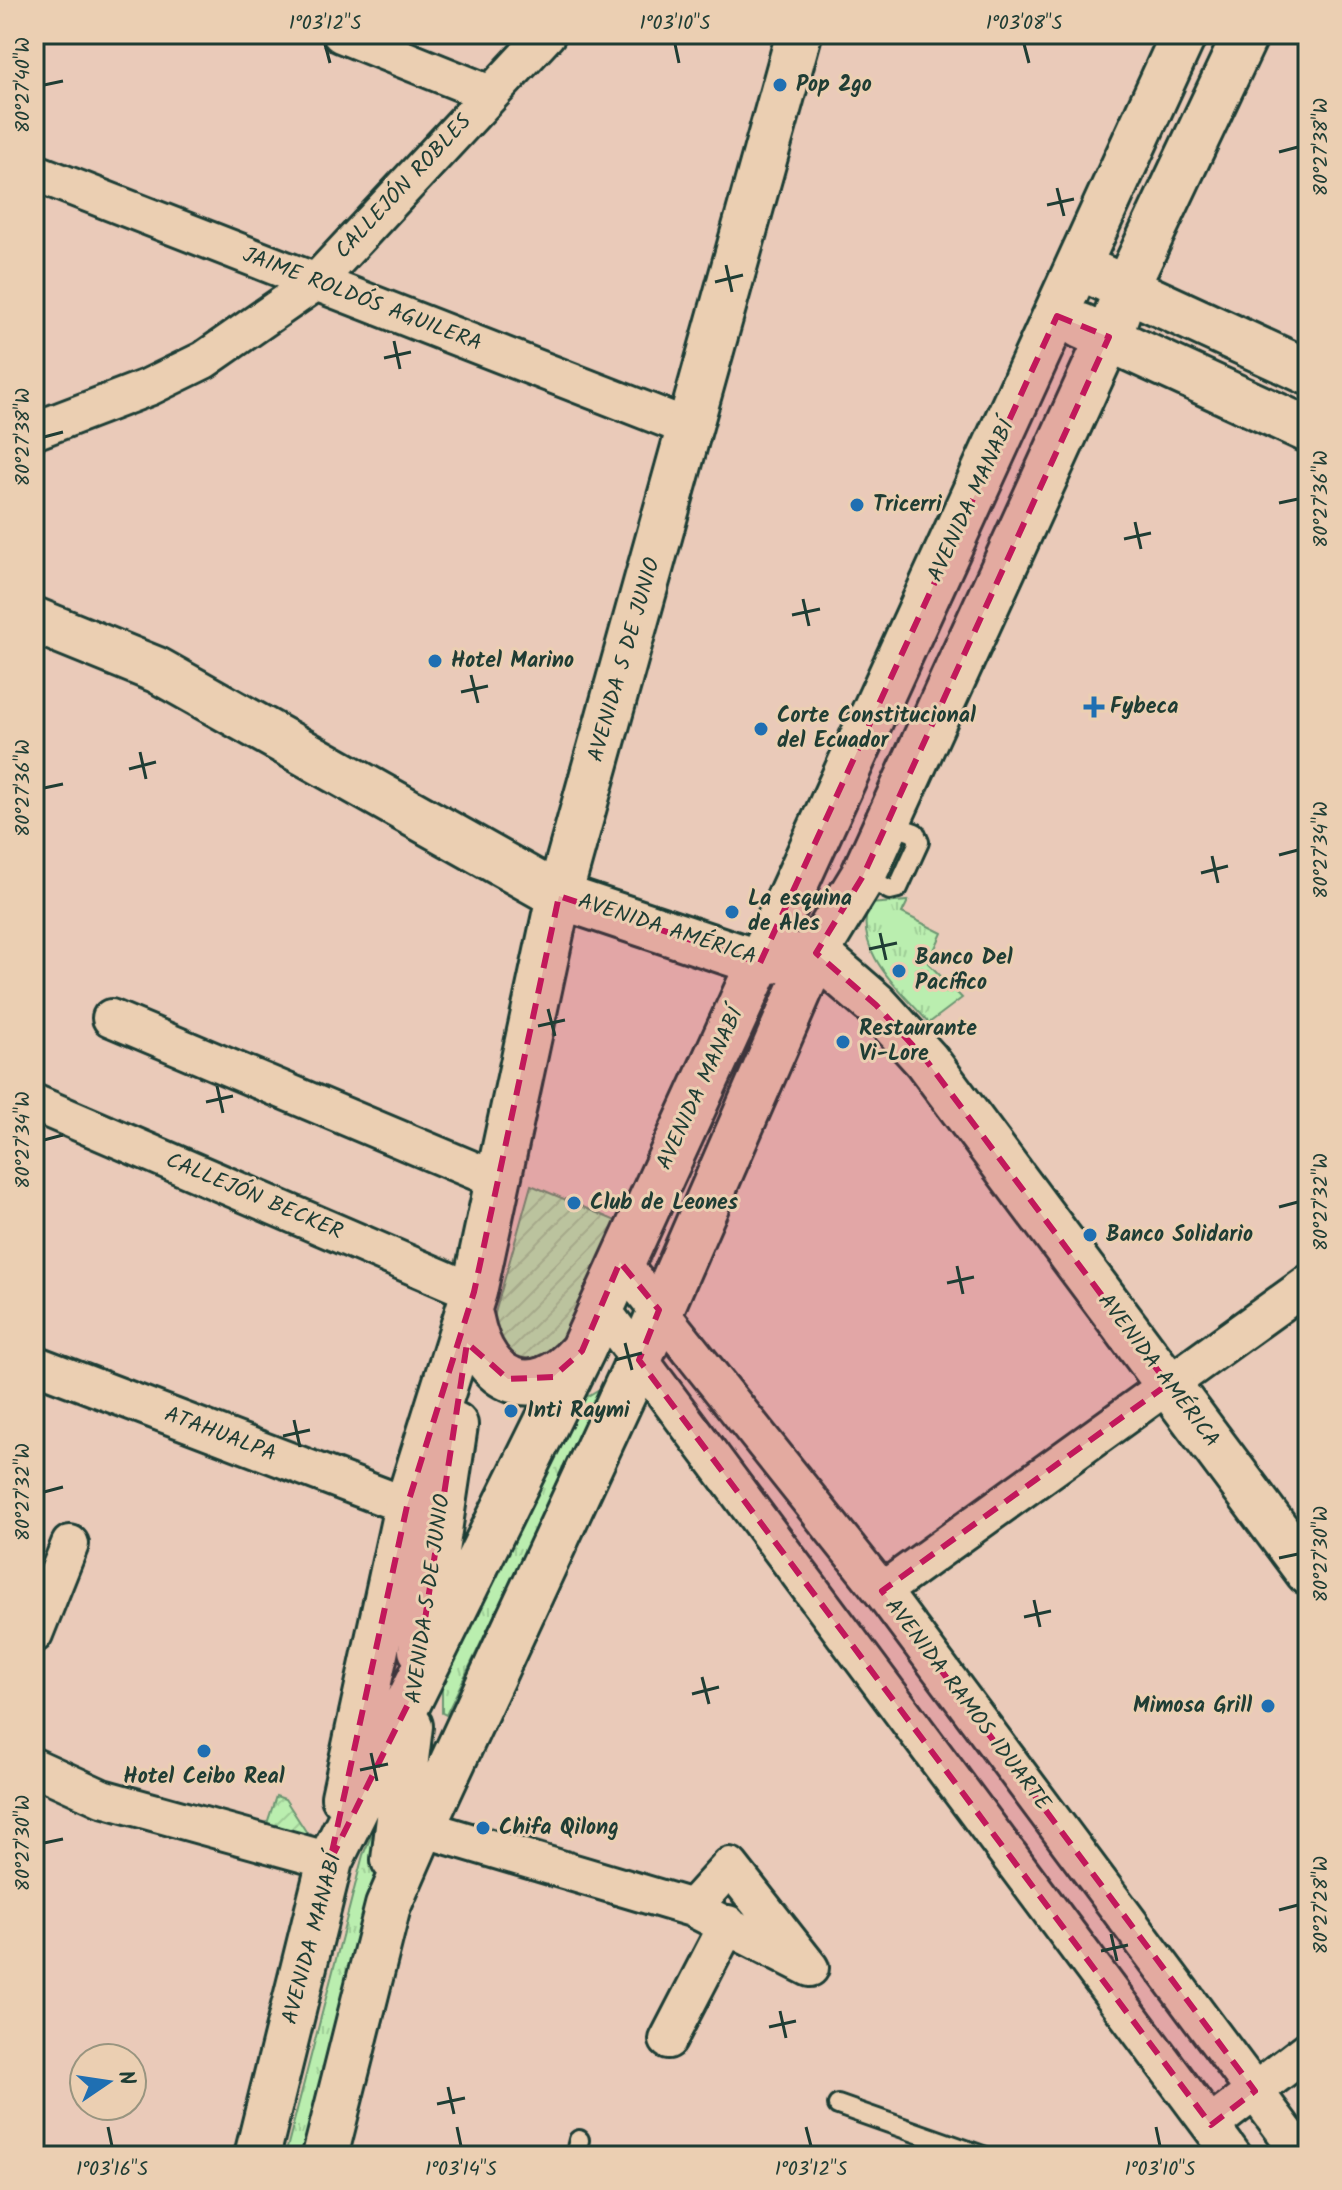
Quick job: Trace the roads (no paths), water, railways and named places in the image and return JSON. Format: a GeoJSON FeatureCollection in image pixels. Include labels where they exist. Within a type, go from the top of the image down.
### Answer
{"type":"FeatureCollection","features":[{"type":"Feature","properties":{"kind":"main road","name":"AVENIDA 5 DE JUNIO"},"geometry":{"type":"LineString","coordinates":[[388,1906],[414,1692],[472,1305],[559,896],[799,34]]}},
{"type":"Feature","properties":{"kind":"main road","name":"AVENIDA MANABÍ"},"geometry":{"type":"LineString","coordinates":[[257,2156],[330,1861],[582,1351],[620,1262],[760,963],[1184,34]]}},
{"type":"Feature","properties":{"kind":"main road"},"geometry":{"type":"LineString","coordinates":[[325,2156],[388,1906],[639,1360],[816,953],[863,876],[1109,337],[1126,288],[1246,34]]}},
{"type":"Feature","properties":{"kind":"main road"},"geometry":{"type":"LineString","coordinates":[[1079,267],[1308,372]]}},
{"type":"Feature","properties":{"kind":"main road"},"geometry":{"type":"LineString","coordinates":[[1057,316],[1308,430]]}},
{"type":"Feature","properties":{"kind":"main road","name":"AVENIDA AMÉRICA"},"geometry":{"type":"LineString","coordinates":[[34,620],[157,670],[559,896],[760,963],[816,953],[876,1005],[926,1060],[1308,1572]]}},
{"type":"Feature","properties":{"kind":"main road","name":"AVENIDA 5 DE JUNIO"},"geometry":{"type":"LineString","coordinates":[[330,1861],[407,1506],[472,1305]]}},
{"type":"Feature","properties":{"kind":"main road"},"geometry":{"type":"LineString","coordinates":[[472,1305],[480,1350],[487,1363],[508,1379],[537,1382],[553,1377],[582,1351]]}},
{"type":"Feature","properties":{"kind":"street"},"geometry":{"type":"LineString","coordinates":[[341,34],[490,94]]}},
{"type":"Feature","properties":{"kind":"street","name":"CALLEJÓN ROBLES"},"geometry":{"type":"LineString","coordinates":[[34,431],[149,387],[204,360],[316,282],[547,34]]}},
{"type":"Feature","properties":{"kind":"street","name":"JAIME ROLDÓS AGUILERA"},"geometry":{"type":"LineString","coordinates":[[34,172],[690,428]]}},
{"type":"Feature","properties":{"kind":"street"},"geometry":{"type":"LineString","coordinates":[[111,1018],[499,1181]]}},
{"type":"Feature","properties":{"kind":"street","name":"CALLEJÓN BECKER"},"geometry":{"type":"LineString","coordinates":[[34,1103],[472,1305]]}},
{"type":"Feature","properties":{"kind":"street","name":"AVENIDA RAMOS IDUARTE"},"geometry":{"type":"LineString","coordinates":[[620,1262],[882,1591],[1303,2156]]}},
{"type":"Feature","properties":{"kind":"street"},"geometry":{"type":"LineString","coordinates":[[882,1591],[1308,1284]]}},
{"type":"Feature","properties":{"kind":"street"},"geometry":{"type":"LineString","coordinates":[[601,1308],[1233,2156]]}},
{"type":"Feature","properties":{"kind":"street","name":"ATAHUALPA"},"geometry":{"type":"LineString","coordinates":[[34,1364],[407,1506]]}},
{"type":"Feature","properties":{"kind":"street"},"geometry":{"type":"LineString","coordinates":[[34,1634],[70,1544]]}},
{"type":"Feature","properties":{"kind":"street"},"geometry":{"type":"LineString","coordinates":[[34,1767],[102,1798],[330,1861]]}},
{"type":"Feature","properties":{"kind":"street"},"geometry":{"type":"LineString","coordinates":[[422,1828],[692,1908],[810,1968],[730,1866],[692,1908]]}},
{"type":"Feature","properties":{"kind":"street"},"geometry":{"type":"LineString","coordinates":[[668,2040],[728,1924]]}},
{"type":"Feature","properties":{"kind":"street"},"geometry":{"type":"LineString","coordinates":[[1211,2125],[1308,2050]]}},
{"type":"Feature","properties":{"kind":"lane"},"geometry":{"type":"LineString","coordinates":[[838,2105],[983,2156]]}},
{"type":"Feature","properties":{"kind":"place","name":"Pop 2go"},"geometry":{"type":"Point","coordinates":[780,85]}},
{"type":"Feature","properties":{"kind":"place","name":"Tricerri"},"geometry":{"type":"Point","coordinates":[857,505]}},
{"type":"Feature","properties":{"kind":"place","name":"Hotel Marino"},"geometry":{"type":"Point","coordinates":[435,661]}},
{"type":"Feature","properties":{"kind":"place","name":"Fybeca"},"geometry":{"type":"Point","coordinates":[1094,707]}},
{"type":"Feature","properties":{"kind":"place","name":"Corte Constitucional del Ecuador"},"geometry":{"type":"Point","coordinates":[761,729]}},
{"type":"Feature","properties":{"kind":"place","name":"La esquina de Ales"},"geometry":{"type":"Point","coordinates":[732,912]}},
{"type":"Feature","properties":{"kind":"place","name":"Banco Del Pacífico"},"geometry":{"type":"Point","coordinates":[899,971]}},
{"type":"Feature","properties":{"kind":"place","name":"Restaurante Vi-Lore"},"geometry":{"type":"Point","coordinates":[843,1042]}},
{"type":"Feature","properties":{"kind":"place","name":"Club de Leones"},"geometry":{"type":"Point","coordinates":[574,1203]}},
{"type":"Feature","properties":{"kind":"place","name":"Banco Solidario"},"geometry":{"type":"Point","coordinates":[1090,1235]}},
{"type":"Feature","properties":{"kind":"place","name":"Inti Raymi"},"geometry":{"type":"Point","coordinates":[511,1411]}},
{"type":"Feature","properties":{"kind":"place","name":"Mimosa Grill"},"geometry":{"type":"Point","coordinates":[1268,1706]}},
{"type":"Feature","properties":{"kind":"place","name":"Hotel Ceibo Real"},"geometry":{"type":"Point","coordinates":[204,1751]}},
{"type":"Feature","properties":{"kind":"place","name":"Chifa Qilong"},"geometry":{"type":"Point","coordinates":[483,1828]}}]}
